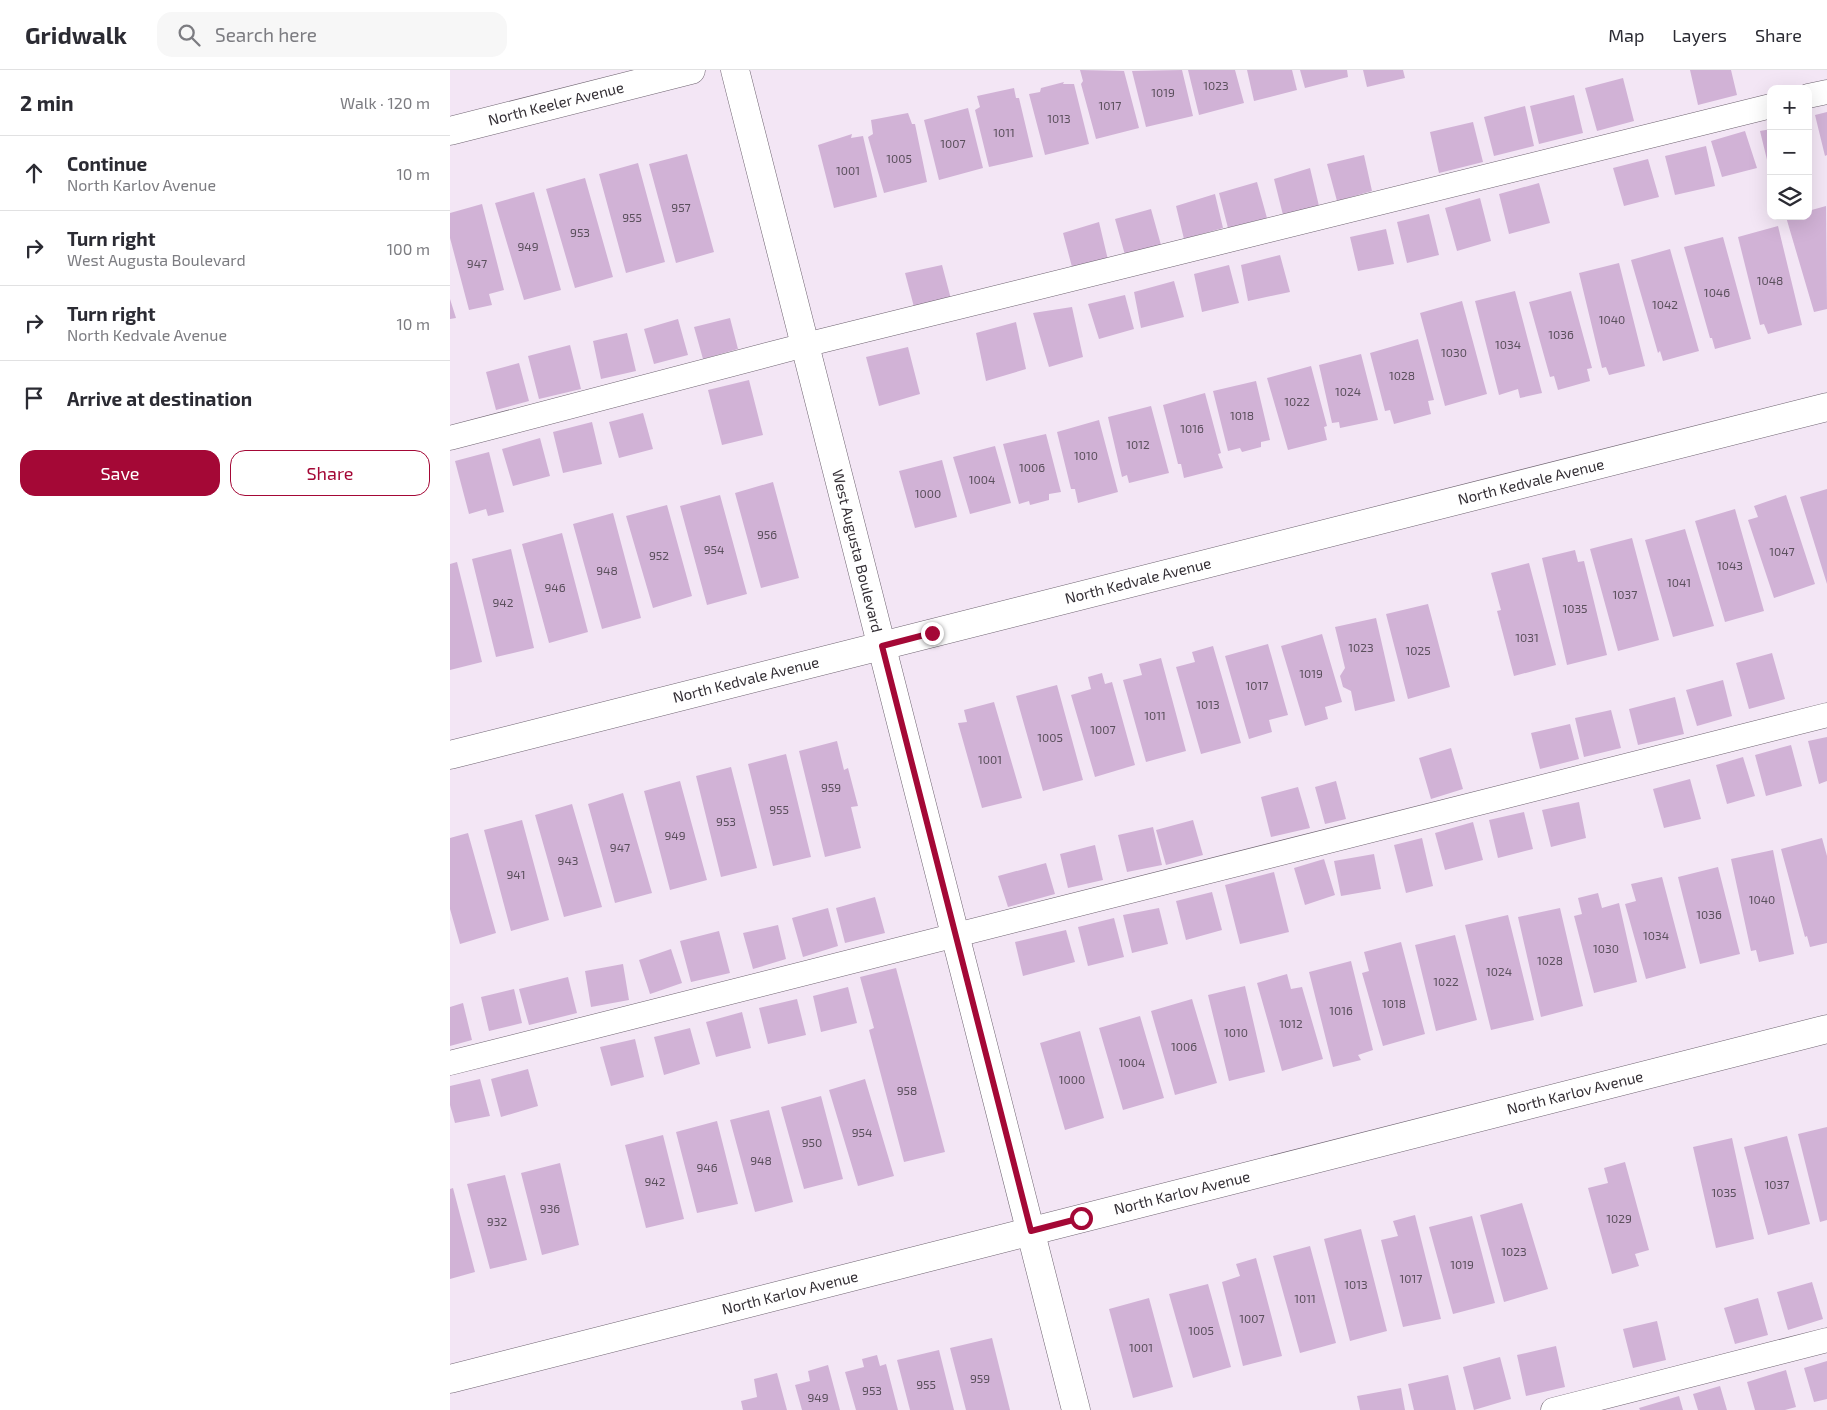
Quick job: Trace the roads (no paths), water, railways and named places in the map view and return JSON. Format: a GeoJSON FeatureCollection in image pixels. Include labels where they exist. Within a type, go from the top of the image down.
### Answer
{"type":"FeatureCollection","features":[{"type":"Feature","properties":{"kind":"street","name":"North Keeler Avenue"},"geometry":{"type":"LineString","coordinates":[[450,131],[691,70]]}},
{"type":"Feature","properties":{"kind":"street","name":"West Augusta Boulevard"},"geometry":{"type":"LineString","coordinates":[[735,70],[1076,1410]]}},
{"type":"Feature","properties":{"kind":"street","name":"North Kedvale Avenue"},"geometry":{"type":"LineString","coordinates":[[450,755],[1827,407]]}},
{"type":"Feature","properties":{"kind":"street","name":"North Karlov Avenue"},"geometry":{"type":"LineString","coordinates":[[450,1379],[1827,1029]]}},
{"type":"Feature","properties":{"kind":"lane"},"geometry":{"type":"LineString","coordinates":[[1812,95],[1827,92]]}},
{"type":"Feature","properties":{"kind":"lane"},"geometry":{"type":"LineString","coordinates":[[450,438],[805,345],[1767,107]]}},
{"type":"Feature","properties":{"kind":"lane"},"geometry":{"type":"LineString","coordinates":[[450,1063],[1827,715]]}},
{"type":"Feature","properties":{"kind":"lane"},"geometry":{"type":"LineString","coordinates":[[1552,1410],[1827,1340]]}}]}
